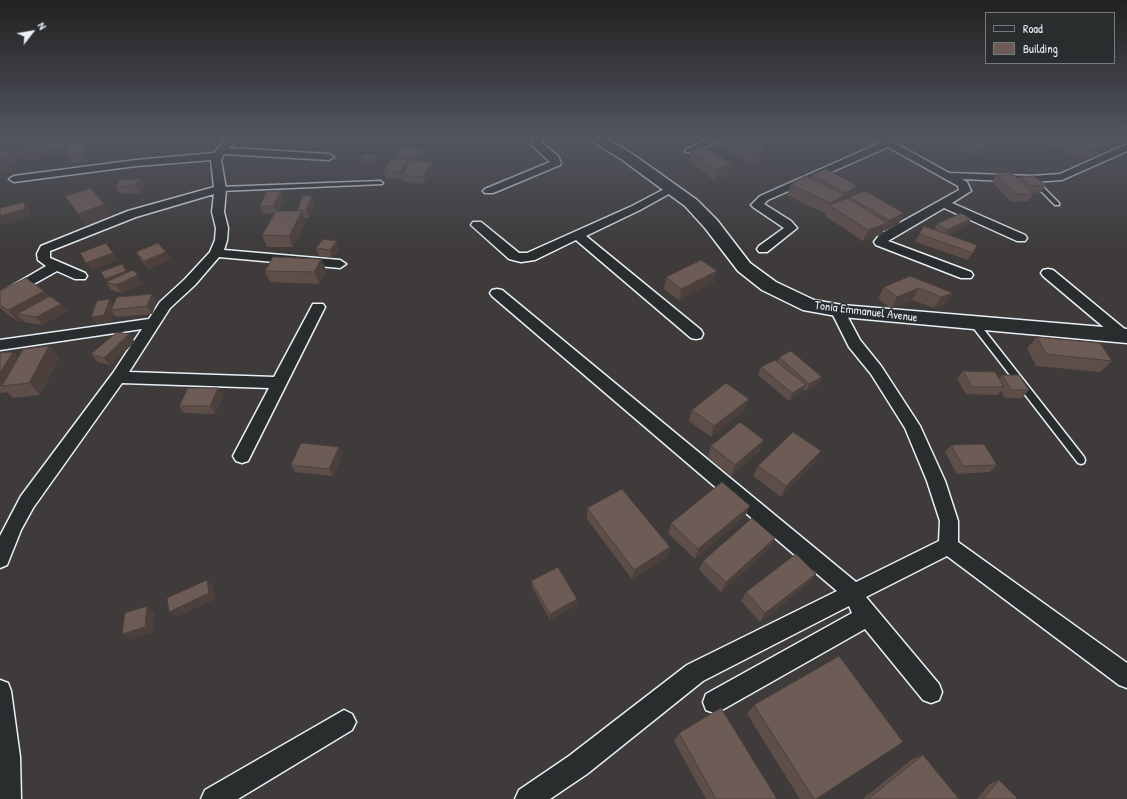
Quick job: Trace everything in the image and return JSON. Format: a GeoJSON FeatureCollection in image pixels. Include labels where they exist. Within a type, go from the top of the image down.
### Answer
{"type":"FeatureCollection","features":[{"type":"Feature","properties":{"kind":"street"},"geometry":{"type":"LineString","coordinates":[[14,179],[42,175]]}},
{"type":"Feature","properties":{"kind":"street"},"geometry":{"type":"LineString","coordinates":[[0,559],[13,527],[27,502],[118,377],[165,305],[190,282],[216,253],[221,240],[222,228],[218,212],[220,189],[218,175]]}},
{"type":"Feature","properties":{"kind":"street"},"geometry":{"type":"LineString","coordinates":[[489,191],[527,175]]}},
{"type":"Feature","properties":{"kind":"street","name":"Tonia Emmanuel Avenue"},"geometry":{"type":"LineString","coordinates":[[654,175],[672,188],[700,212],[744,267],[769,286],[810,306],[838,311],[1125,336]]}},
{"type":"Feature","properties":{"kind":"street"},"geometry":{"type":"LineString","coordinates":[[762,249],[790,228],[787,224],[757,205],[764,198],[811,175]]}},
{"type":"Feature","properties":{"kind":"street"},"geometry":{"type":"LineString","coordinates":[[947,176],[982,176],[1032,179],[1062,177],[1066,175]]}},
{"type":"Feature","properties":{"kind":"street"},"geometry":{"type":"LineString","coordinates":[[947,176],[962,184],[965,191],[884,237],[880,242],[966,275]]}},
{"type":"Feature","properties":{"kind":"street"},"geometry":{"type":"LineString","coordinates":[[477,225],[514,256],[521,258],[530,257],[636,208],[672,188]]}},
{"type":"Feature","properties":{"kind":"street"},"geometry":{"type":"LineString","coordinates":[[80,276],[44,260],[43,254],[45,249],[132,214],[220,189]]}},
{"type":"Feature","properties":{"kind":"street"},"geometry":{"type":"LineString","coordinates":[[943,203],[1021,238]]}},
{"type":"Feature","properties":{"kind":"street"},"geometry":{"type":"LineString","coordinates":[[577,235],[696,334]]}},
{"type":"Feature","properties":{"kind":"street"},"geometry":{"type":"LineString","coordinates":[[216,253],[340,264]]}},
{"type":"Feature","properties":{"kind":"street"},"geometry":{"type":"LineString","coordinates":[[0,299],[55,266]]}},
{"type":"Feature","properties":{"kind":"street"},"geometry":{"type":"LineString","coordinates":[[1048,273],[1125,336]]}},
{"type":"Feature","properties":{"kind":"street"},"geometry":{"type":"LineString","coordinates":[[497,293],[854,593],[860,607],[931,692]]}},
{"type":"Feature","properties":{"kind":"street"},"geometry":{"type":"LineString","coordinates":[[242,456],[318,307]]}},
{"type":"Feature","properties":{"kind":"street"},"geometry":{"type":"LineString","coordinates":[[838,311],[854,343],[888,386],[912,426],[936,481],[949,521],[948,546]]}},
{"type":"Feature","properties":{"kind":"street"},"geometry":{"type":"LineString","coordinates":[[0,345],[153,323]]}},
{"type":"Feature","properties":{"kind":"street"},"geometry":{"type":"LineString","coordinates":[[118,377],[280,383]]}},
{"type":"Feature","properties":{"kind":"street"},"geometry":{"type":"LineString","coordinates":[[528,799],[578,765],[695,673],[948,546]]}},
{"type":"Feature","properties":{"kind":"street"},"geometry":{"type":"LineString","coordinates":[[948,546],[1127,677]]}},
{"type":"Feature","properties":{"kind":"street"},"geometry":{"type":"LineString","coordinates":[[714,702],[868,616]]}},
{"type":"Feature","properties":{"kind":"street"},"geometry":{"type":"LineString","coordinates":[[0,691],[8,757],[8,799]]}},
{"type":"Feature","properties":{"kind":"street"},"geometry":{"type":"LineString","coordinates":[[214,799],[344,722]]}},
{"type":"Feature","properties":{"kind":"lane"},"geometry":{"type":"LineString","coordinates":[[1032,179],[1057,204]]}},
{"type":"Feature","properties":{"kind":"lane"},"geometry":{"type":"LineString","coordinates":[[220,189],[380,183]]}},
{"type":"Feature","properties":{"kind":"lane"},"geometry":{"type":"LineString","coordinates":[[975,324],[1081,460]]}},
{"type":"Feature","properties":{"kind":"building"},"geometry":{"type":"Polygon","coordinates":[[[405,175],[424,175],[423,177],[405,175]]]}},
{"type":"Feature","properties":{"kind":"building"},"geometry":{"type":"Polygon","coordinates":[[[813,175],[838,175],[858,186],[845,193],[813,175]]]}},
{"type":"Feature","properties":{"kind":"building"},"geometry":{"type":"Polygon","coordinates":[[[997,175],[1014,175],[1033,194],[1016,194],[997,175]]]}},
{"type":"Feature","properties":{"kind":"building"},"geometry":{"type":"Polygon","coordinates":[[[805,176],[845,195],[830,203],[791,184],[805,176]]]}},
{"type":"Feature","properties":{"kind":"building"},"geometry":{"type":"Polygon","coordinates":[[[1034,176],[1046,185],[1031,186],[1020,177],[1034,176]]]}},
{"type":"Feature","properties":{"kind":"building"},"geometry":{"type":"Polygon","coordinates":[[[140,179],[135,185],[115,187],[120,180],[140,179]]]}},
{"type":"Feature","properties":{"kind":"building"},"geometry":{"type":"Polygon","coordinates":[[[91,188],[104,204],[78,214],[65,196],[91,188]]]}},
{"type":"Feature","properties":{"kind":"building"},"geometry":{"type":"Polygon","coordinates":[[[267,191],[281,191],[273,206],[260,206],[267,191]]]}},
{"type":"Feature","properties":{"kind":"building"},"geometry":{"type":"Polygon","coordinates":[[[865,191],[904,213],[889,220],[849,197],[865,191]]]}},
{"type":"Feature","properties":{"kind":"building"},"geometry":{"type":"Polygon","coordinates":[[[303,196],[312,196],[306,210],[297,210],[303,196]]]}},
{"type":"Feature","properties":{"kind":"building"},"geometry":{"type":"Polygon","coordinates":[[[848,198],[887,223],[868,230],[829,205],[848,198]]]}},
{"type":"Feature","properties":{"kind":"building"},"geometry":{"type":"Polygon","coordinates":[[[24,202],[25,209],[0,216],[0,208],[24,202]]]}},
{"type":"Feature","properties":{"kind":"building"},"geometry":{"type":"Polygon","coordinates":[[[276,211],[302,211],[289,236],[262,235],[276,211]]]}},
{"type":"Feature","properties":{"kind":"building"},"geometry":{"type":"Polygon","coordinates":[[[961,213],[971,219],[947,230],[937,224],[961,213]]]}},
{"type":"Feature","properties":{"kind":"building"},"geometry":{"type":"Polygon","coordinates":[[[924,226],[977,245],[973,253],[919,234],[924,226]]]}},
{"type":"Feature","properties":{"kind":"building"},"geometry":{"type":"Polygon","coordinates":[[[323,239],[337,241],[330,250],[316,248],[323,239]]]}},
{"type":"Feature","properties":{"kind":"building"},"geometry":{"type":"Polygon","coordinates":[[[106,243],[113,253],[86,263],[80,253],[106,243]]]}},
{"type":"Feature","properties":{"kind":"building"},"geometry":{"type":"Polygon","coordinates":[[[158,243],[166,252],[144,261],[136,252],[158,243]]]}},
{"type":"Feature","properties":{"kind":"building"},"geometry":{"type":"Polygon","coordinates":[[[273,257],[321,259],[314,272],[265,271],[273,257]]]}},
{"type":"Feature","properties":{"kind":"building"},"geometry":{"type":"Polygon","coordinates":[[[701,260],[717,271],[681,289],[666,277],[701,260]]]}},
{"type":"Feature","properties":{"kind":"building"},"geometry":{"type":"Polygon","coordinates":[[[122,264],[126,271],[105,279],[101,272],[122,264]]]}},
{"type":"Feature","properties":{"kind":"building"},"geometry":{"type":"Polygon","coordinates":[[[133,270],[138,275],[116,285],[106,282],[133,270]]]}},
{"type":"Feature","properties":{"kind":"building"},"geometry":{"type":"Polygon","coordinates":[[[910,276],[953,293],[941,297],[919,288],[897,297],[884,287],[910,276]]]}},
{"type":"Feature","properties":{"kind":"building"},"geometry":{"type":"Polygon","coordinates":[[[26,278],[44,291],[8,310],[0,305],[0,291],[26,278]]]}},
{"type":"Feature","properties":{"kind":"building"},"geometry":{"type":"Polygon","coordinates":[[[152,294],[147,306],[111,310],[117,297],[152,294]]]}},
{"type":"Feature","properties":{"kind":"building"},"geometry":{"type":"Polygon","coordinates":[[[50,296],[61,304],[36,317],[17,314],[50,296]]]}},
{"type":"Feature","properties":{"kind":"building"},"geometry":{"type":"Polygon","coordinates":[[[110,299],[104,315],[91,317],[97,301],[110,299]]]}},
{"type":"Feature","properties":{"kind":"building"},"geometry":{"type":"Polygon","coordinates":[[[117,332],[129,334],[104,358],[91,354],[117,332]]]}},
{"type":"Feature","properties":{"kind":"building"},"geometry":{"type":"Polygon","coordinates":[[[1037,337],[1100,343],[1112,361],[1046,354],[1037,337]]]}},
{"type":"Feature","properties":{"kind":"building"},"geometry":{"type":"Polygon","coordinates":[[[49,346],[29,383],[2,386],[23,349],[49,346]]]}},
{"type":"Feature","properties":{"kind":"building"},"geometry":{"type":"Polygon","coordinates":[[[791,351],[822,377],[809,384],[779,357],[791,351]]]}},
{"type":"Feature","properties":{"kind":"building"},"geometry":{"type":"Polygon","coordinates":[[[13,352],[0,373],[0,353],[13,352]]]}},
{"type":"Feature","properties":{"kind":"building"},"geometry":{"type":"Polygon","coordinates":[[[775,360],[806,385],[792,393],[761,367],[775,360]]]}},
{"type":"Feature","properties":{"kind":"building"},"geometry":{"type":"Polygon","coordinates":[[[963,371],[995,372],[1004,387],[972,387],[963,371]]]}},
{"type":"Feature","properties":{"kind":"building"},"geometry":{"type":"Polygon","coordinates":[[[1002,375],[1019,375],[1029,390],[1011,390],[1002,375]]]}},
{"type":"Feature","properties":{"kind":"building"},"geometry":{"type":"Polygon","coordinates":[[[726,383],[749,399],[714,426],[692,410],[726,383]]]}},
{"type":"Feature","properties":{"kind":"building"},"geometry":{"type":"Polygon","coordinates":[[[188,388],[218,388],[210,406],[179,406],[188,388]]]}},
{"type":"Feature","properties":{"kind":"building"},"geometry":{"type":"Polygon","coordinates":[[[740,422],[764,440],[735,465],[711,446],[740,422]]]}},
{"type":"Feature","properties":{"kind":"building"},"geometry":{"type":"Polygon","coordinates":[[[793,432],[821,451],[786,486],[758,466],[793,432]]]}},
{"type":"Feature","properties":{"kind":"building"},"geometry":{"type":"Polygon","coordinates":[[[301,443],[339,447],[329,469],[291,465],[301,443]]]}},
{"type":"Feature","properties":{"kind":"building"},"geometry":{"type":"Polygon","coordinates":[[[984,444],[997,465],[963,466],[951,445],[984,444]]]}},
{"type":"Feature","properties":{"kind":"building"},"geometry":{"type":"Polygon","coordinates":[[[722,482],[750,506],[698,549],[671,523],[722,482]]]}},
{"type":"Feature","properties":{"kind":"building"},"geometry":{"type":"Polygon","coordinates":[[[622,489],[670,547],[634,570],[587,508],[622,489]]]}},
{"type":"Feature","properties":{"kind":"building"},"geometry":{"type":"Polygon","coordinates":[[[752,518],[775,538],[726,582],[703,561],[752,518]]]}},
{"type":"Feature","properties":{"kind":"building"},"geometry":{"type":"Polygon","coordinates":[[[796,554],[816,574],[765,613],[746,592],[796,554]]]}},
{"type":"Feature","properties":{"kind":"building"},"geometry":{"type":"Polygon","coordinates":[[[558,567],[577,599],[550,614],[531,581],[558,567]]]}},
{"type":"Feature","properties":{"kind":"building"},"geometry":{"type":"Polygon","coordinates":[[[207,580],[209,593],[169,612],[167,598],[207,580]]]}},
{"type":"Feature","properties":{"kind":"building"},"geometry":{"type":"Polygon","coordinates":[[[147,606],[145,627],[122,634],[125,613],[147,606]]]}},
{"type":"Feature","properties":{"kind":"building"},"geometry":{"type":"Polygon","coordinates":[[[839,656],[903,742],[814,799],[754,705],[839,656]]]}},
{"type":"Feature","properties":{"kind":"building"},"geometry":{"type":"Polygon","coordinates":[[[721,708],[777,799],[716,799],[679,733],[721,708]]]}},
{"type":"Feature","properties":{"kind":"building"},"geometry":{"type":"Polygon","coordinates":[[[923,755],[959,799],[868,799],[923,755]]]}},
{"type":"Feature","properties":{"kind":"building"},"geometry":{"type":"Polygon","coordinates":[[[999,780],[1017,798],[1016,799],[983,799],[999,780]]]}}]}
